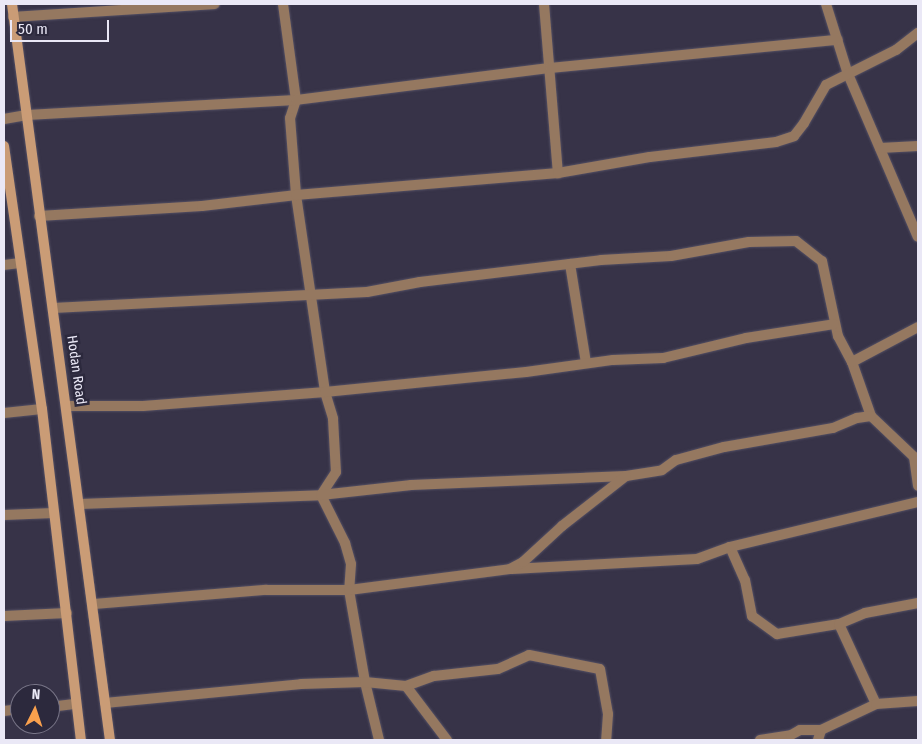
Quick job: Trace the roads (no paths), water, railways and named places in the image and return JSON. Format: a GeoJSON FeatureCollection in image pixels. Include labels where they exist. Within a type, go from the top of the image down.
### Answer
{"type":"FeatureCollection","features":[{"type":"Feature","properties":{"kind":"main road","name":"Hodan Road"},"geometry":{"type":"LineString","coordinates":[[12,4],[94,604],[110,740]]}},
{"type":"Feature","properties":{"kind":"main road"},"geometry":{"type":"LineString","coordinates":[[4,146],[5,167],[42,409],[76,704],[82,740]]}},
{"type":"Feature","properties":{"kind":"street"},"geometry":{"type":"LineString","coordinates":[[13,17],[215,4]]}},
{"type":"Feature","properties":{"kind":"street"},"geometry":{"type":"LineString","coordinates":[[283,4],[296,100],[290,118],[296,196],[325,392],[333,419],[336,472],[321,495]]}},
{"type":"Feature","properties":{"kind":"street"},"geometry":{"type":"LineString","coordinates":[[544,4],[558,173]]}},
{"type":"Feature","properties":{"kind":"street"},"geometry":{"type":"LineString","coordinates":[[826,4],[848,74],[918,237]]}},
{"type":"Feature","properties":{"kind":"street"},"geometry":{"type":"LineString","coordinates":[[40,216],[202,206],[558,173],[650,157],[776,142],[794,136],[804,123],[826,85],[896,50],[918,33]]}},
{"type":"Feature","properties":{"kind":"street"},"geometry":{"type":"LineString","coordinates":[[4,118],[27,115],[296,100],[550,68],[838,40]]}},
{"type":"Feature","properties":{"kind":"street"},"geometry":{"type":"LineString","coordinates":[[880,148],[918,146]]}},
{"type":"Feature","properties":{"kind":"street"},"geometry":{"type":"LineString","coordinates":[[53,308],[367,292],[420,282],[570,264],[671,256],[749,242],[796,241],[822,262],[834,324],[844,349],[852,362],[870,416],[914,457],[918,486]]}},
{"type":"Feature","properties":{"kind":"street"},"geometry":{"type":"LineString","coordinates":[[4,265],[21,263]]}},
{"type":"Feature","properties":{"kind":"street"},"geometry":{"type":"LineString","coordinates":[[570,264],[586,363]]}},
{"type":"Feature","properties":{"kind":"street"},"geometry":{"type":"LineString","coordinates":[[67,406],[143,406],[325,392],[526,372],[612,360],[663,358],[746,338],[834,324]]}},
{"type":"Feature","properties":{"kind":"street"},"geometry":{"type":"LineString","coordinates":[[852,362],[918,327]]}},
{"type":"Feature","properties":{"kind":"street"},"geometry":{"type":"LineString","coordinates":[[4,412],[42,409]]}},
{"type":"Feature","properties":{"kind":"street"},"geometry":{"type":"LineString","coordinates":[[80,504],[321,495],[411,485],[626,476],[662,470],[676,460],[724,448],[833,428],[857,418],[870,416]]}},
{"type":"Feature","properties":{"kind":"street"},"geometry":{"type":"LineString","coordinates":[[510,569],[523,562],[562,526],[626,476]]}},
{"type":"Feature","properties":{"kind":"street"},"geometry":{"type":"LineString","coordinates":[[321,495],[345,543],[352,564],[349,590],[365,682],[379,740]]}},
{"type":"Feature","properties":{"kind":"street"},"geometry":{"type":"LineString","coordinates":[[94,604],[266,590],[349,590],[510,569],[696,559],[730,547],[918,502]]}},
{"type":"Feature","properties":{"kind":"street"},"geometry":{"type":"LineString","coordinates":[[4,515],[54,513]]}},
{"type":"Feature","properties":{"kind":"street"},"geometry":{"type":"LineString","coordinates":[[730,547],[745,580],[752,616],[777,634],[840,624],[865,613],[918,603]]}},
{"type":"Feature","properties":{"kind":"street"},"geometry":{"type":"LineString","coordinates":[[4,616],[67,613]]}},
{"type":"Feature","properties":{"kind":"street"},"geometry":{"type":"LineString","coordinates":[[840,624],[876,704]]}},
{"type":"Feature","properties":{"kind":"street"},"geometry":{"type":"LineString","coordinates":[[105,703],[292,684],[365,682],[406,686],[434,676],[498,669],[529,655],[600,669],[608,714],[606,740]]}},
{"type":"Feature","properties":{"kind":"street"},"geometry":{"type":"LineString","coordinates":[[406,686],[447,740]]}},
{"type":"Feature","properties":{"kind":"street"},"geometry":{"type":"LineString","coordinates":[[760,740],[791,735],[800,730],[821,730],[876,704],[918,701]]}},
{"type":"Feature","properties":{"kind":"street"},"geometry":{"type":"LineString","coordinates":[[60,705],[76,704]]}},
{"type":"Feature","properties":{"kind":"street"},"geometry":{"type":"LineString","coordinates":[[818,740],[821,730]]}}]}
